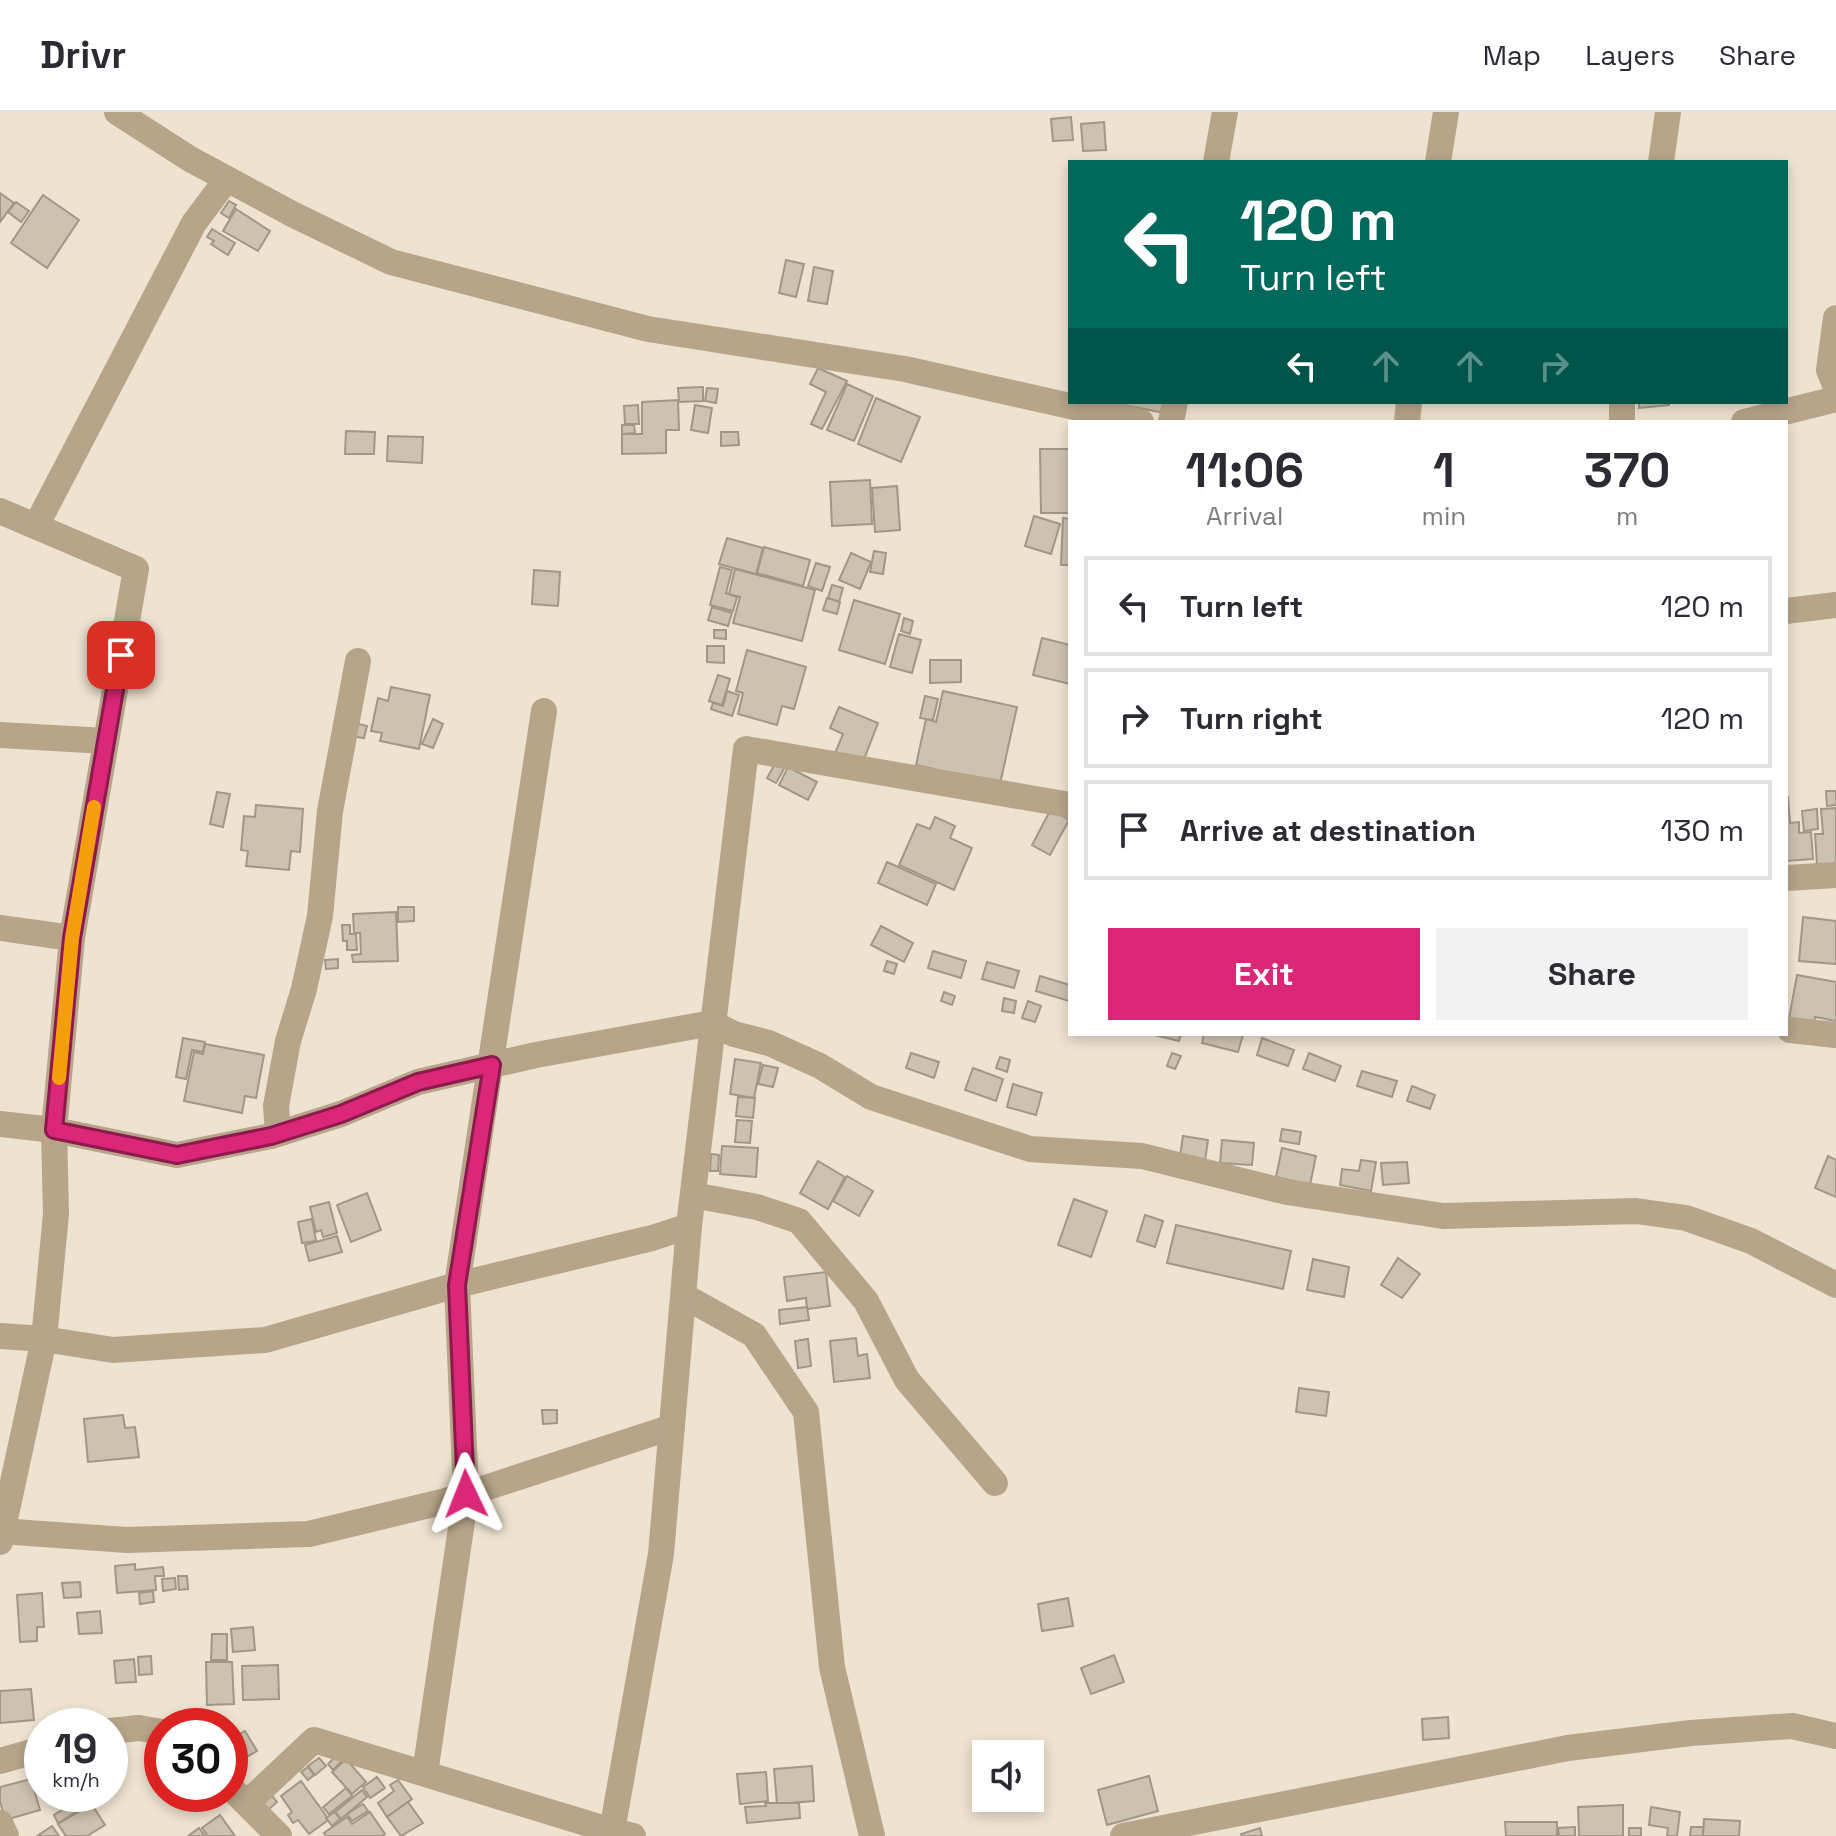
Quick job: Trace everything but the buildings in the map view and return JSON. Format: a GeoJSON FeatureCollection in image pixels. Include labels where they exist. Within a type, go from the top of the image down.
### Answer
{"type":"FeatureCollection","features":[{"type":"Feature","properties":{"kind":"street"},"geometry":{"type":"LineString","coordinates":[[117,112],[190,159],[294,215],[391,262],[648,329],[905,369],[1132,420]]}},
{"type":"Feature","properties":{"kind":"street"},"geometry":{"type":"LineString","coordinates":[[1216,160],[1225,112]]}},
{"type":"Feature","properties":{"kind":"street"},"geometry":{"type":"LineString","coordinates":[[1438,160],[1446,112]]}},
{"type":"Feature","properties":{"kind":"street"},"geometry":{"type":"LineString","coordinates":[[1661,160],[1668,112]]}},
{"type":"Feature","properties":{"kind":"street"},"geometry":{"type":"LineString","coordinates":[[36,526],[194,223],[227,179]]}},
{"type":"Feature","properties":{"kind":"street"},"geometry":{"type":"LineString","coordinates":[[1836,318],[1829,370],[1836,387]]}},
{"type":"Feature","properties":{"kind":"street"},"geometry":{"type":"LineString","coordinates":[[1752,420],[1836,399]]}},
{"type":"Feature","properties":{"kind":"street"},"geometry":{"type":"LineString","coordinates":[[0,511],[136,569],[72,938],[54,1130],[56,1214],[44,1339],[0,1535],[127,1540],[309,1534],[466,1494],[672,1427]]}},
{"type":"Feature","properties":{"kind":"street"},"geometry":{"type":"LineString","coordinates":[[1788,611],[1836,605]]}},
{"type":"Feature","properties":{"kind":"street"},"geometry":{"type":"LineString","coordinates":[[278,1133],[276,1106],[288,1041],[304,989],[320,916],[330,811],[358,661]]}},
{"type":"Feature","properties":{"kind":"street"},"geometry":{"type":"LineString","coordinates":[[425,1773],[448,1633],[466,1494],[457,1285],[544,711]]}},
{"type":"Feature","properties":{"kind":"street"},"geometry":{"type":"LineString","coordinates":[[0,735],[106,741]]}},
{"type":"Feature","properties":{"kind":"street"},"geometry":{"type":"LineString","coordinates":[[248,1788],[314,1740],[622,1834],[661,1554],[689,1226],[746,749],[1068,805]]}},
{"type":"Feature","properties":{"kind":"street"},"geometry":{"type":"LineString","coordinates":[[1788,878],[1836,875]]}},
{"type":"Feature","properties":{"kind":"street"},"geometry":{"type":"LineString","coordinates":[[0,928],[72,938]]}},
{"type":"Feature","properties":{"kind":"street"},"geometry":{"type":"LineString","coordinates":[[0,1124],[54,1130],[177,1155],[278,1133],[341,1114],[418,1082],[712,1023],[734,1034],[769,1043],[820,1066],[871,1097],[1030,1149],[1142,1156],[1287,1192],[1443,1216],[1636,1211],[1686,1218],[1751,1241],[1836,1285]]}},
{"type":"Feature","properties":{"kind":"street"},"geometry":{"type":"LineString","coordinates":[[1790,1030],[1836,1035]]}},
{"type":"Feature","properties":{"kind":"street"},"geometry":{"type":"LineString","coordinates":[[693,1195],[757,1207],[799,1221],[866,1301],[907,1380],[995,1483]]}},
{"type":"Feature","properties":{"kind":"street"},"geometry":{"type":"LineString","coordinates":[[0,1336],[44,1339],[113,1350],[265,1340],[457,1285],[652,1238],[689,1226]]}},
{"type":"Feature","properties":{"kind":"street"},"geometry":{"type":"LineString","coordinates":[[684,1296],[754,1335],[806,1412],[832,1667],[872,1836]]}},
{"type":"Feature","properties":{"kind":"street"},"geometry":{"type":"LineString","coordinates":[[1123,1836],[1568,1748],[1691,1733],[1792,1726],[1836,1736]]}},
{"type":"Feature","properties":{"kind":"street"},"geometry":{"type":"LineString","coordinates":[[0,1761],[24,1754]]}},
{"type":"Feature","properties":{"kind":"street"},"geometry":{"type":"LineString","coordinates":[[248,1804],[279,1836]]}},
{"type":"Feature","properties":{"kind":"street"},"geometry":{"type":"LineString","coordinates":[[0,1823],[6,1836]]}},
{"type":"Feature","properties":{"kind":"slow traffic"},"geometry":{"type":"LineString","coordinates":[[59,1078],[72,938],[94,807]]}},
{"type":"Feature","properties":{"kind":"route"},"geometry":{"type":"LineString","coordinates":[[121,655],[72,938],[54,1130],[177,1155],[271,1136],[341,1114],[418,1082],[492,1065],[457,1285],[466,1494]]}}]}
